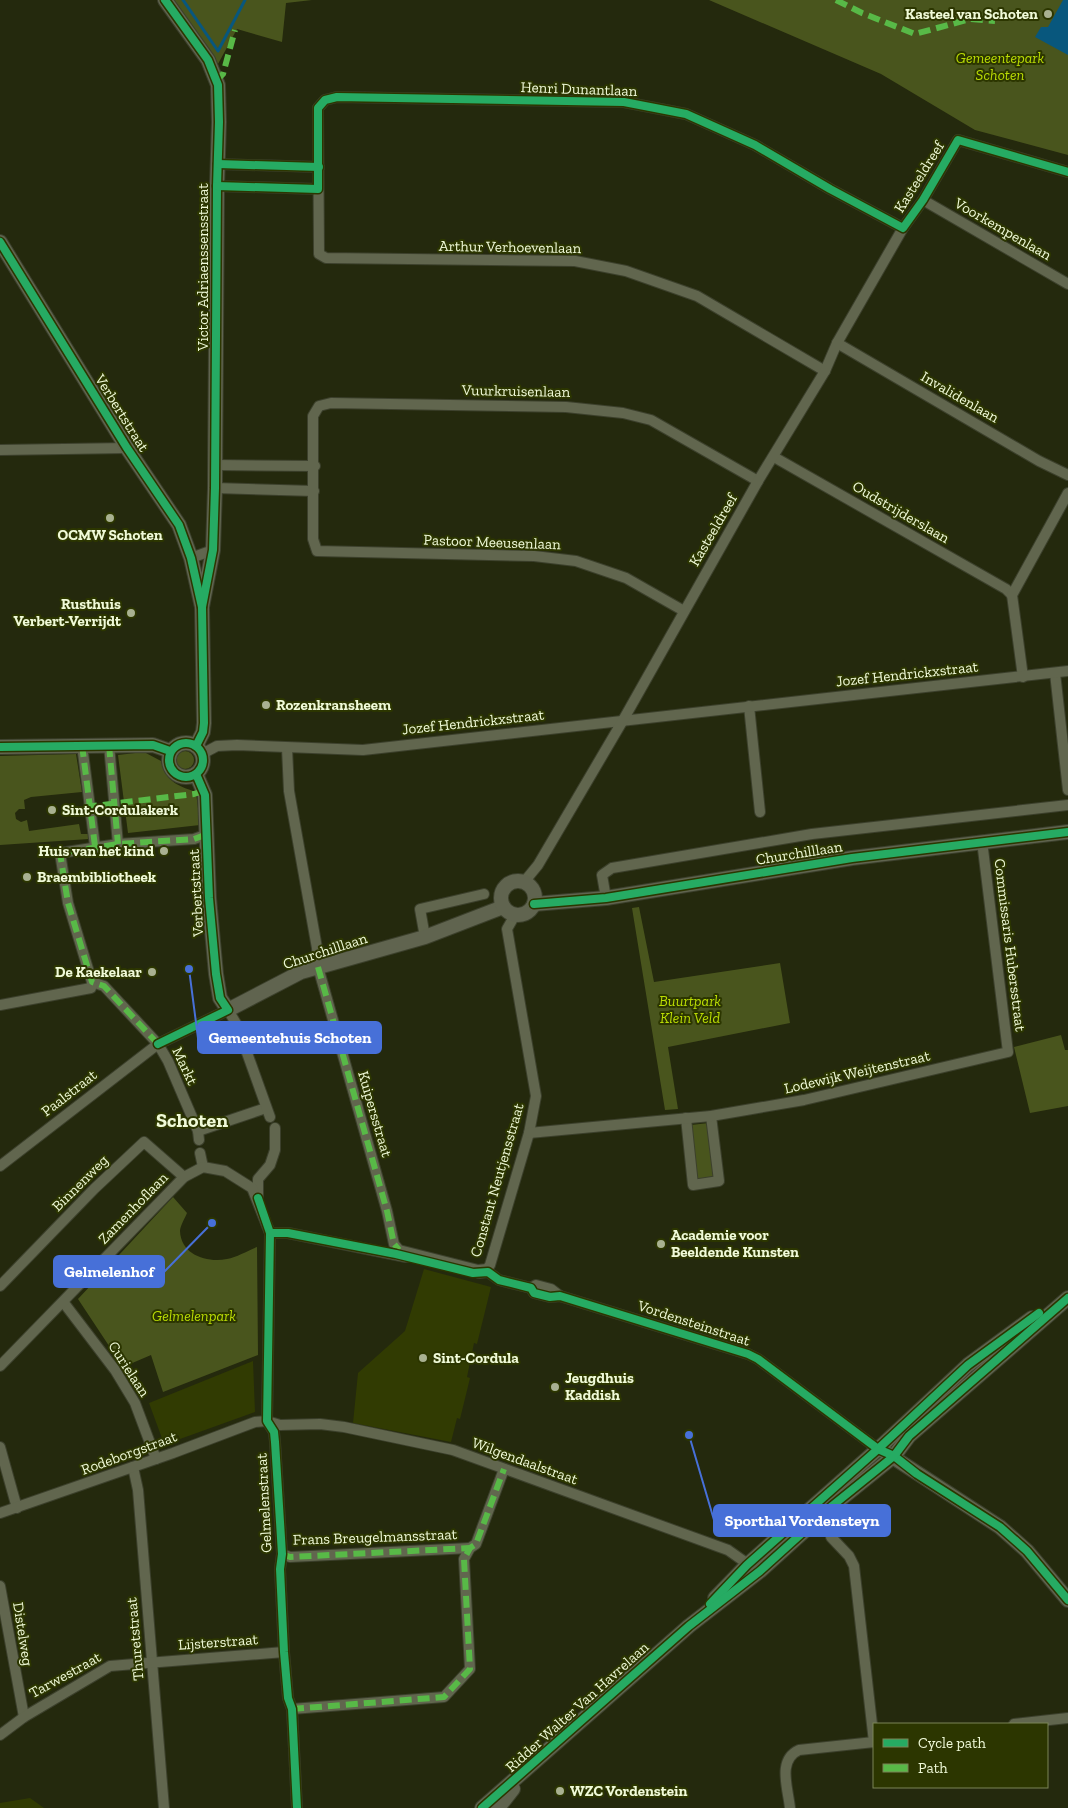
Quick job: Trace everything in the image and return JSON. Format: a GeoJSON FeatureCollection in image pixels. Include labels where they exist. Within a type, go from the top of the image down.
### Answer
{"type":"FeatureCollection","features":[{"type":"Feature","properties":{"kind":"street","name":"Victor Adriaenssensstraat"},"geometry":{"type":"LineString","coordinates":[[165,0],[208,60],[218,85],[216,488],[213,550]]}},
{"type":"Feature","properties":{"kind":"street","name":"Henri Dunantlaan"},"geometry":{"type":"LineString","coordinates":[[318,254],[318,108],[325,100],[338,97],[624,102],[686,114],[755,145],[830,189],[904,228]]}},
{"type":"Feature","properties":{"kind":"street","name":"Kasteeldreef"},"geometry":{"type":"LineString","coordinates":[[524,882],[538,865],[622,722],[758,481],[825,371],[837,343],[958,140],[1068,172]]}},
{"type":"Feature","properties":{"kind":"street"},"geometry":{"type":"LineString","coordinates":[[218,164],[319,167]]}},
{"type":"Feature","properties":{"kind":"street"},"geometry":{"type":"LineString","coordinates":[[217,186],[318,190]]}},
{"type":"Feature","properties":{"kind":"street","name":"Voorkempenlaan"},"geometry":{"type":"LineString","coordinates":[[923,200],[1068,284]]}},
{"type":"Feature","properties":{"kind":"street","name":"Verbertstraat"},"geometry":{"type":"LineString","coordinates":[[0,242],[127,448],[179,525],[191,558],[202,607],[204,723],[199,750],[202,765],[196,774],[204,795],[208,834],[209,898],[216,974],[220,998],[228,1010]]}},
{"type":"Feature","properties":{"kind":"street","name":"Arthur Verhoevenlaan"},"geometry":{"type":"LineString","coordinates":[[318,254],[326,258],[575,261],[612,268],[667,284],[697,296],[825,371]]}},
{"type":"Feature","properties":{"kind":"street","name":"Invalidenlaan"},"geometry":{"type":"LineString","coordinates":[[837,343],[1039,461],[1068,475]]}},
{"type":"Feature","properties":{"kind":"street","name":"Vuurkruisenlaan"},"geometry":{"type":"LineString","coordinates":[[317,551],[313,538],[315,466],[313,416],[319,406],[331,403],[566,407],[623,413],[651,420],[758,481]]}},
{"type":"Feature","properties":{"kind":"street"},"geometry":{"type":"LineString","coordinates":[[0,450],[127,448]]}},
{"type":"Feature","properties":{"kind":"street","name":"Oudstrijderslaan"},"geometry":{"type":"LineString","coordinates":[[774,457],[1006,589],[1012,595]]}},
{"type":"Feature","properties":{"kind":"street"},"geometry":{"type":"LineString","coordinates":[[215,465],[315,466]]}},
{"type":"Feature","properties":{"kind":"street"},"geometry":{"type":"LineString","coordinates":[[216,488],[314,491]]}},
{"type":"Feature","properties":{"kind":"street"},"geometry":{"type":"LineString","coordinates":[[1022,677],[1012,595],[1068,493]]}},
{"type":"Feature","properties":{"kind":"street"},"geometry":{"type":"LineString","coordinates":[[191,558],[213,550]]}},
{"type":"Feature","properties":{"kind":"street","name":"Verbertstraat"},"geometry":{"type":"LineString","coordinates":[[202,607],[213,550]]}},
{"type":"Feature","properties":{"kind":"street","name":"Pastoor Meeusenlaan"},"geometry":{"type":"LineString","coordinates":[[317,551],[534,556],[576,561],[626,578],[684,611]]}},
{"type":"Feature","properties":{"kind":"street","name":"Jozef Hendrickxstraat"},"geometry":{"type":"LineString","coordinates":[[199,750],[217,746],[363,750],[1068,672]]}},
{"type":"Feature","properties":{"kind":"street"},"geometry":{"type":"LineString","coordinates":[[1055,673],[1068,790]]}},
{"type":"Feature","properties":{"kind":"street"},"geometry":{"type":"LineString","coordinates":[[749,706],[760,812]]}},
{"type":"Feature","properties":{"kind":"street"},"geometry":{"type":"LineString","coordinates":[[196,774],[184,777],[174,772],[168,762],[170,751],[179,743],[185,742],[199,750]]}},
{"type":"Feature","properties":{"kind":"street"},"geometry":{"type":"LineString","coordinates":[[109,745],[118,844]]}},
{"type":"Feature","properties":{"kind":"street"},"geometry":{"type":"LineString","coordinates":[[0,747],[153,745],[170,751]]}},
{"type":"Feature","properties":{"kind":"street"},"geometry":{"type":"LineString","coordinates":[[82,746],[95,846]]}},
{"type":"Feature","properties":{"kind":"street","name":"Kuipersstraat"},"geometry":{"type":"LineString","coordinates":[[288,748],[289,791],[317,948],[318,967],[387,1210],[394,1244],[399,1250],[478,1270]]}},
{"type":"Feature","properties":{"kind":"street","name":"Churchilllaan"},"geometry":{"type":"LineString","coordinates":[[606,898],[602,875],[612,868],[812,834],[1068,805]]}},
{"type":"Feature","properties":{"kind":"street","name":"Churchilllaan"},"geometry":{"type":"LineString","coordinates":[[534,904],[606,898],[852,858],[1068,832]]}},
{"type":"Feature","properties":{"kind":"street"},"geometry":{"type":"LineString","coordinates":[[0,1005],[91,988],[92,982],[68,904],[60,853],[95,846],[194,839],[208,834]]}},
{"type":"Feature","properties":{"kind":"street","name":"Commissaris Hubersstraat"},"geometry":{"type":"LineString","coordinates":[[982,841],[1008,1052]]}},
{"type":"Feature","properties":{"kind":"street"},"geometry":{"type":"LineString","coordinates":[[512,882],[524,882],[532,889],[534,904],[526,913],[509,911],[501,902],[503,890],[512,882]]}},
{"type":"Feature","properties":{"kind":"street"},"geometry":{"type":"LineString","coordinates":[[425,938],[420,909],[484,894]]}},
{"type":"Feature","properties":{"kind":"street","name":"Churchilllaan"},"geometry":{"type":"LineString","coordinates":[[158,1044],[301,972],[425,938],[509,911]]}},
{"type":"Feature","properties":{"kind":"street","name":"Constant Neutjensstraat"},"geometry":{"type":"LineString","coordinates":[[478,1270],[486,1269],[490,1265],[529,1133],[536,1096],[507,929],[509,911]]}},
{"type":"Feature","properties":{"kind":"street","name":"Markt"},"geometry":{"type":"LineString","coordinates":[[92,982],[104,986],[158,1044],[168,1061],[199,1136],[268,1112],[237,1025],[228,1010]]}},
{"type":"Feature","properties":{"kind":"street","name":"Paalstraat"},"geometry":{"type":"LineString","coordinates":[[0,1166],[158,1044]]}},
{"type":"Feature","properties":{"kind":"street","name":"Lodewijk Weijtenstraat"},"geometry":{"type":"LineString","coordinates":[[529,1133],[710,1116],[804,1100],[1008,1052]]}},
{"type":"Feature","properties":{"kind":"street"},"geometry":{"type":"LineString","coordinates":[[686,1118],[693,1185],[719,1181],[710,1116]]}},
{"type":"Feature","properties":{"kind":"street","name":"Gelmelenstraat"},"geometry":{"type":"LineString","coordinates":[[275,1128],[275,1150],[270,1166],[258,1179],[258,1198],[270,1233],[267,1421],[274,1432],[282,1554],[280,1569],[284,1652],[288,1698],[292,1709],[297,1808]]}},
{"type":"Feature","properties":{"kind":"street","name":"Binnenweg"},"geometry":{"type":"LineString","coordinates":[[0,1286],[94,1189],[144,1142],[184,1177]]}},
{"type":"Feature","properties":{"kind":"street"},"geometry":{"type":"LineString","coordinates":[[200,1153],[203,1167],[226,1171],[238,1177],[252,1188],[258,1198]]}},
{"type":"Feature","properties":{"kind":"street","name":"Zamenhoflaan"},"geometry":{"type":"LineString","coordinates":[[0,1366],[64,1303],[184,1177],[203,1167]]}},
{"type":"Feature","properties":{"kind":"street","name":"Vordensteinstraat"},"geometry":{"type":"LineString","coordinates":[[270,1233],[288,1233],[473,1273],[488,1272],[499,1280],[531,1288],[534,1293],[550,1297],[560,1296],[683,1333],[758,1359],[878,1449],[894,1456],[917,1474],[1000,1527],[1027,1551],[1068,1600]]}},
{"type":"Feature","properties":{"kind":"street","name":"Ridder Walter Van Havrelaan"},"geometry":{"type":"LineString","coordinates":[[482,1808],[524,1774],[690,1626],[968,1364],[1040,1312],[1068,1297]]}},
{"type":"Feature","properties":{"kind":"street","name":"Ridder Walter Van Havrelaan"},"geometry":{"type":"LineString","coordinates":[[753,1568],[894,1456],[910,1436],[1068,1297]]}},
{"type":"Feature","properties":{"kind":"street","name":"Curielaan"},"geometry":{"type":"LineString","coordinates":[[64,1303],[125,1386],[144,1425],[156,1459]]}},
{"type":"Feature","properties":{"kind":"street","name":"Rodeborgstraat"},"geometry":{"type":"LineString","coordinates":[[0,1512],[17,1508],[156,1459],[255,1422],[267,1421]]}},
{"type":"Feature","properties":{"kind":"street","name":"Wilgendaalstraat"},"geometry":{"type":"LineString","coordinates":[[267,1421],[280,1425],[320,1424],[382,1434],[453,1450],[728,1550],[753,1568]]}},
{"type":"Feature","properties":{"kind":"street"},"geometry":{"type":"LineString","coordinates":[[0,1447],[17,1508]]}},
{"type":"Feature","properties":{"kind":"street","name":"Thuretstraat"},"geometry":{"type":"LineString","coordinates":[[133,1467],[138,1490],[164,1808]]}},
{"type":"Feature","properties":{"kind":"street"},"geometry":{"type":"LineString","coordinates":[[292,1709],[444,1698],[470,1669],[464,1559],[470,1548],[476,1544],[504,1469]]}},
{"type":"Feature","properties":{"kind":"street"},"geometry":{"type":"LineString","coordinates":[[831,1537],[849,1556],[854,1566],[873,1733]]}},
{"type":"Feature","properties":{"kind":"street","name":"Frans Breugelmansstraat"},"geometry":{"type":"LineString","coordinates":[[282,1554],[290,1557],[470,1548]]}},
{"type":"Feature","properties":{"kind":"street","name":"Distelweg"},"geometry":{"type":"LineString","coordinates":[[0,1586],[24,1716]]}},
{"type":"Feature","properties":{"kind":"street","name":"Lijsterstraat"},"geometry":{"type":"LineString","coordinates":[[153,1662],[284,1652]]}},
{"type":"Feature","properties":{"kind":"street","name":"Tarwestraat"},"geometry":{"type":"LineString","coordinates":[[0,1735],[24,1716],[110,1666],[153,1662]]}},
{"type":"Feature","properties":{"kind":"street"},"geometry":{"type":"LineString","coordinates":[[1023,1723],[1068,1718]]}},
{"type":"Feature","properties":{"kind":"street"},"geometry":{"type":"LineString","coordinates":[[790,1808],[786,1768],[787,1759],[791,1754],[799,1750],[873,1742]]}},
{"type":"Feature","properties":{"kind":"street","name":"Ridder Walter Van Havrelaan"},"geometry":{"type":"LineString","coordinates":[[498,1808],[524,1774]]}},
{"type":"Feature","properties":{"kind":"shaded area","name":"Sint-Cordula"},"geometry":{"type":"Polygon","coordinates":[[[424,1269],[491,1287],[477,1344],[474,1343],[467,1377],[470,1378],[460,1419],[457,1418],[451,1442],[353,1423],[358,1373],[405,1331],[424,1269]]]}},
{"type":"Feature","properties":{"kind":"shaded area"},"geometry":{"type":"Polygon","coordinates":[[[253,1361],[255,1412],[180,1439],[178,1435],[163,1441],[149,1403],[253,1361]]]}},
{"type":"Feature","properties":{"kind":"shaded area"},"geometry":{"type":"Polygon","coordinates":[[[30,1798],[44,1808],[0,1808],[0,1803],[30,1798]]]}},
{"type":"Feature","properties":{"kind":"green space"},"geometry":{"type":"Polygon","coordinates":[[[174,0],[312,0],[286,3],[282,42],[237,29],[218,64],[174,0]]]}},
{"type":"Feature","properties":{"kind":"green space","name":"Gemeentepark Schoten"},"geometry":{"type":"Polygon","coordinates":[[[709,0],[1068,0],[1068,155],[975,130],[881,74],[709,0]]]}},
{"type":"Feature","properties":{"kind":"green space"},"geometry":{"type":"Polygon","coordinates":[[[185,751],[191,754],[194,760],[191,766],[185,769],[179,766],[176,760],[179,754],[185,751]]]}},
{"type":"Feature","properties":{"kind":"green space"},"geometry":{"type":"Polygon","coordinates":[[[144,752],[161,761],[166,774],[173,782],[196,792],[200,825],[128,833],[118,755],[144,752]]]}},
{"type":"Feature","properties":{"kind":"green space"},"geometry":{"type":"Polygon","coordinates":[[[76,754],[82,792],[31,797],[24,800],[25,809],[19,809],[15,813],[16,819],[21,822],[27,820],[29,831],[79,824],[81,834],[89,834],[89,839],[0,845],[0,756],[76,754]]]}},
{"type":"Feature","properties":{"kind":"green space","name":"Buurtpark Klein Veld"},"geometry":{"type":"Polygon","coordinates":[[[639,907],[654,982],[780,963],[790,1023],[668,1047],[678,1109],[665,1110],[632,908],[639,907]]]}},
{"type":"Feature","properties":{"kind":"green space"},"geometry":{"type":"Polygon","coordinates":[[[1061,1035],[1065,1050],[1068,1050],[1068,1106],[1030,1113],[1014,1047],[1061,1035]]]}},
{"type":"Feature","properties":{"kind":"green space"},"geometry":{"type":"Polygon","coordinates":[[[709,1123],[715,1178],[697,1180],[691,1125],[709,1123]]]}},
{"type":"Feature","properties":{"kind":"green space","name":"Gelmelenpark"},"geometry":{"type":"Polygon","coordinates":[[[173,1197],[187,1213],[180,1229],[181,1239],[185,1246],[196,1256],[211,1260],[227,1259],[257,1247],[258,1355],[163,1392],[151,1355],[123,1367],[78,1299],[173,1197]]]}},
{"type":"Feature","properties":{"kind":"water"},"geometry":{"type":"Polygon","coordinates":[[[1063,0],[1068,0],[1068,55],[1035,37],[1041,27],[1048,27],[1063,0]]]}},
{"type":"Feature","properties":{"kind":"waterway"},"geometry":{"type":"LineString","coordinates":[[183,0],[218,51],[245,0]]}},
{"type":"Feature","properties":{"kind":"marked path"},"geometry":{"type":"LineString","coordinates":[[836,0],[862,13],[915,34],[970,19],[995,21]]}},
{"type":"Feature","properties":{"kind":"marked path"},"geometry":{"type":"LineString","coordinates":[[216,81],[223,74],[235,30]]}},
{"type":"Feature","properties":{"kind":"marked path"},"geometry":{"type":"LineString","coordinates":[[82,745],[95,846]]}},
{"type":"Feature","properties":{"kind":"marked path"},"geometry":{"type":"LineString","coordinates":[[109,745],[118,844]]}},
{"type":"Feature","properties":{"kind":"marked path"},"geometry":{"type":"LineString","coordinates":[[85,807],[194,794],[203,791]]}},
{"type":"Feature","properties":{"kind":"marked path"},"geometry":{"type":"LineString","coordinates":[[158,1044],[104,986],[92,982],[68,903],[60,853],[118,844],[194,839],[208,834]]}},
{"type":"Feature","properties":{"kind":"marked path"},"geometry":{"type":"LineString","coordinates":[[318,967],[387,1211],[394,1244],[399,1250]]}},
{"type":"Feature","properties":{"kind":"marked path"},"geometry":{"type":"LineString","coordinates":[[292,1709],[444,1697],[470,1669],[464,1559],[470,1548],[476,1544],[504,1469]]}},
{"type":"Feature","properties":{"kind":"marked path"},"geometry":{"type":"LineString","coordinates":[[282,1554],[290,1557],[470,1548]]}},
{"type":"Feature","properties":{"kind":"cycle path"},"geometry":{"type":"LineString","coordinates":[[165,0],[208,60],[218,85],[215,488],[213,550],[202,607]]}},
{"type":"Feature","properties":{"kind":"cycle path"},"geometry":{"type":"LineString","coordinates":[[217,186],[318,189],[318,108],[325,100],[337,97],[624,102],[686,114],[755,145],[830,189],[903,228],[923,200],[958,140],[1068,172]]}},
{"type":"Feature","properties":{"kind":"cycle path"},"geometry":{"type":"LineString","coordinates":[[218,164],[319,167]]}},
{"type":"Feature","properties":{"kind":"cycle path"},"geometry":{"type":"LineString","coordinates":[[0,242],[127,448],[179,525],[191,558],[202,607],[204,723],[203,732],[196,746]]}},
{"type":"Feature","properties":{"kind":"cycle path"},"geometry":{"type":"LineString","coordinates":[[186,743],[193,744],[198,748],[202,753],[203,760],[202,767],[198,772],[193,776],[186,777],[179,776],[174,772],[170,767],[169,760],[170,753],[174,748],[179,744],[186,743]]}},
{"type":"Feature","properties":{"kind":"cycle path"},"geometry":{"type":"LineString","coordinates":[[0,747],[153,745],[170,751]]}},
{"type":"Feature","properties":{"kind":"cycle path"},"geometry":{"type":"LineString","coordinates":[[158,1044],[228,1010],[220,998],[216,974],[209,898],[205,795],[196,774]]}},
{"type":"Feature","properties":{"kind":"cycle path"},"geometry":{"type":"LineString","coordinates":[[534,904],[606,898],[852,858],[1068,832]]}},
{"type":"Feature","properties":{"kind":"cycle path"},"geometry":{"type":"LineString","coordinates":[[258,1198],[270,1233],[267,1421],[274,1432],[275,1442],[282,1554],[280,1569],[284,1652],[288,1698],[292,1709],[297,1808]]}},
{"type":"Feature","properties":{"kind":"cycle path"},"geometry":{"type":"LineString","coordinates":[[270,1233],[288,1233],[396,1254],[473,1273],[488,1272],[499,1280],[531,1288],[534,1293],[550,1297],[560,1296],[748,1354],[758,1359],[878,1449],[894,1456],[917,1474],[1000,1527],[1027,1551],[1068,1600]]}},
{"type":"Feature","properties":{"kind":"cycle path"},"geometry":{"type":"LineString","coordinates":[[482,1808],[689,1626],[760,1571],[832,1506],[894,1456],[909,1436],[1068,1298]]}},
{"type":"Feature","properties":{"kind":"cycle path"},"geometry":{"type":"LineString","coordinates":[[710,1604],[747,1565],[878,1449],[968,1365],[1039,1313]]}},
{"type":"Feature","properties":{"kind":"place","name":"Kasteel van Schoten"},"geometry":{"type":"Point","coordinates":[1048,14]}},
{"type":"Feature","properties":{"kind":"place","name":"OCMW Schoten"},"geometry":{"type":"Point","coordinates":[110,518]}},
{"type":"Feature","properties":{"kind":"place","name":"Rusthuis Verbert-Verrijdt"},"geometry":{"type":"Point","coordinates":[131,613]}},
{"type":"Feature","properties":{"kind":"place","name":"Rozenkransheem"},"geometry":{"type":"Point","coordinates":[266,705]}},
{"type":"Feature","properties":{"kind":"place","name":"Sint-Cordulakerk"},"geometry":{"type":"Point","coordinates":[52,810]}},
{"type":"Feature","properties":{"kind":"place","name":"Huis van het kind"},"geometry":{"type":"Point","coordinates":[164,851]}},
{"type":"Feature","properties":{"kind":"place","name":"Braembibliotheek"},"geometry":{"type":"Point","coordinates":[27,877]}},
{"type":"Feature","properties":{"kind":"place","name":"Gemeentehuis Schoten"},"geometry":{"type":"Point","coordinates":[189,969]}},
{"type":"Feature","properties":{"kind":"place","name":"De Kaekelaar"},"geometry":{"type":"Point","coordinates":[152,972]}},
{"type":"Feature","properties":{"kind":"place","name":"Gelmelenhof"},"geometry":{"type":"Point","coordinates":[212,1223]}},
{"type":"Feature","properties":{"kind":"place","name":"Academie voor Beeldende Kunsten"},"geometry":{"type":"Point","coordinates":[661,1244]}},
{"type":"Feature","properties":{"kind":"place","name":"Sint-Cordula"},"geometry":{"type":"Point","coordinates":[423,1358]}},
{"type":"Feature","properties":{"kind":"place","name":"Jeugdhuis Kaddish"},"geometry":{"type":"Point","coordinates":[555,1387]}},
{"type":"Feature","properties":{"kind":"place","name":"Sporthal Vordensteyn"},"geometry":{"type":"Point","coordinates":[689,1435]}},
{"type":"Feature","properties":{"kind":"place","name":"WZC Vordenstein"},"geometry":{"type":"Point","coordinates":[560,1791]}},
{"type":"Feature","properties":{"kind":"district","name":"Schoten"},"geometry":{"type":"Point","coordinates":[192,1120]}}]}
